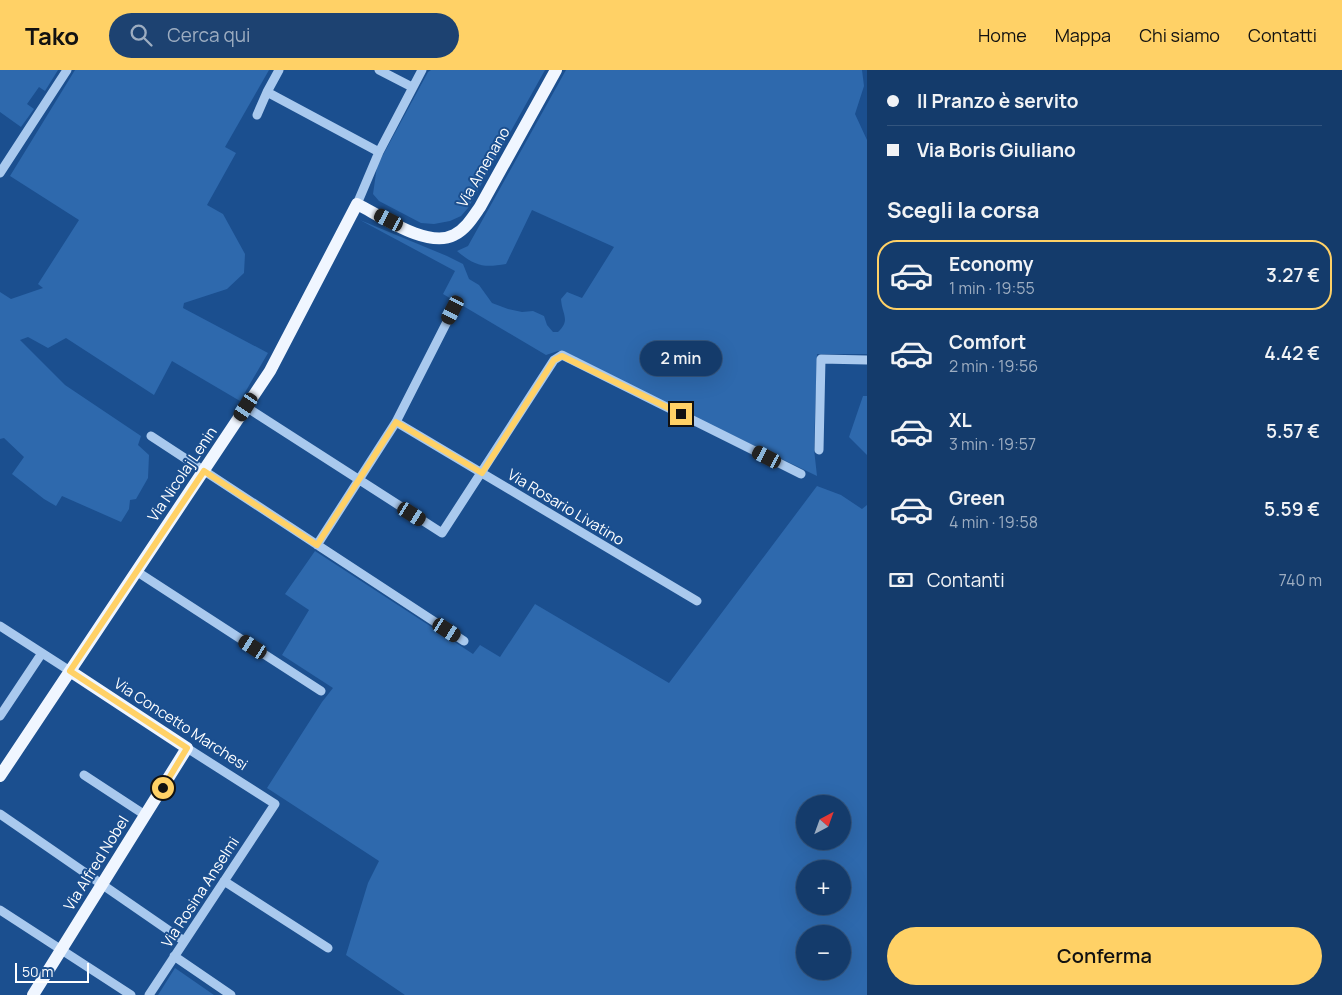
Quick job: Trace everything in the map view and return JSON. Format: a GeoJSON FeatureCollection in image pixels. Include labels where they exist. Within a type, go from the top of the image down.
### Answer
{"type":"FeatureCollection","features":[{"type":"Feature","properties":{"kind":"main road","name":"Via Amenano"},"geometry":{"type":"LineString","coordinates":[[357,204],[420,236],[432,239],[454,235],[470,222],[480,207],[556,70]]}},
{"type":"Feature","properties":{"kind":"main road","name":"Via Nicolaj Lenin"},"geometry":{"type":"LineString","coordinates":[[0,776],[270,371],[357,204]]}},
{"type":"Feature","properties":{"kind":"main road","name":"Via Concetto Marchesi"},"geometry":{"type":"LineString","coordinates":[[70,671],[187,748]]}},
{"type":"Feature","properties":{"kind":"main road","name":"Via Alfred Nobel"},"geometry":{"type":"LineString","coordinates":[[33,995],[187,748]]}},
{"type":"Feature","properties":{"kind":"street"},"geometry":{"type":"LineString","coordinates":[[0,173],[67,70]]}},
{"type":"Feature","properties":{"kind":"street"},"geometry":{"type":"LineString","coordinates":[[257,115],[279,70]]}},
{"type":"Feature","properties":{"kind":"street"},"geometry":{"type":"LineString","coordinates":[[379,70],[412,87]]}},
{"type":"Feature","properties":{"kind":"street","name":"Via Nicolaj Lenin"},"geometry":{"type":"LineString","coordinates":[[357,204],[379,152],[422,70]]}},
{"type":"Feature","properties":{"kind":"street"},"geometry":{"type":"LineString","coordinates":[[267,92],[379,152]]}},
{"type":"Feature","properties":{"kind":"street"},"geometry":{"type":"LineString","coordinates":[[317,545],[396,422],[453,310]]}},
{"type":"Feature","properties":{"kind":"street"},"geometry":{"type":"LineString","coordinates":[[246,407],[442,533],[554,360],[562,356],[801,474]]}},
{"type":"Feature","properties":{"kind":"street"},"geometry":{"type":"LineString","coordinates":[[819,450],[821,359],[867,360]]}},
{"type":"Feature","properties":{"kind":"street","name":"Via Rosario Livatino"},"geometry":{"type":"LineString","coordinates":[[396,422],[697,601]]}},
{"type":"Feature","properties":{"kind":"street"},"geometry":{"type":"LineString","coordinates":[[151,436],[464,641]]}},
{"type":"Feature","properties":{"kind":"street"},"geometry":{"type":"LineString","coordinates":[[136,571],[321,691]]}},
{"type":"Feature","properties":{"kind":"street"},"geometry":{"type":"LineString","coordinates":[[0,626],[70,671]]}},
{"type":"Feature","properties":{"kind":"street"},"geometry":{"type":"LineString","coordinates":[[0,716],[42,653]]}},
{"type":"Feature","properties":{"kind":"street","name":"Via Concetto Marchesi"},"geometry":{"type":"LineString","coordinates":[[187,748],[275,804]]}},
{"type":"Feature","properties":{"kind":"street"},"geometry":{"type":"LineString","coordinates":[[84,775],[145,815]]}},
{"type":"Feature","properties":{"kind":"street","name":"Via Rosina Anselmi"},"geometry":{"type":"LineString","coordinates":[[149,995],[275,804]]}},
{"type":"Feature","properties":{"kind":"street"},"geometry":{"type":"LineString","coordinates":[[0,814],[184,941]]}},
{"type":"Feature","properties":{"kind":"street"},"geometry":{"type":"LineString","coordinates":[[224,881],[328,948]]}},
{"type":"Feature","properties":{"kind":"street"},"geometry":{"type":"LineString","coordinates":[[0,910],[131,995]]}},
{"type":"Feature","properties":{"kind":"street"},"geometry":{"type":"LineString","coordinates":[[174,956],[231,995]]}},
{"type":"Feature","properties":{"kind":"shaded area"},"geometry":{"type":"Polygon","coordinates":[[[0,70],[58,70],[45,91],[39,87],[27,104],[34,109],[21,127],[0,112],[0,70]]]}},
{"type":"Feature","properties":{"kind":"shaded area"},"geometry":{"type":"Polygon","coordinates":[[[75,70],[269,70],[225,147],[236,153],[207,205],[223,214],[245,254],[244,273],[227,289],[184,303],[183,308],[268,353],[240,401],[172,361],[154,395],[66,338],[48,348],[28,337],[20,340],[65,385],[141,436],[138,445],[149,455],[148,478],[136,499],[130,500],[129,509],[121,522],[62,496],[56,506],[44,499],[12,474],[24,457],[4,438],[0,439],[0,292],[11,299],[43,288],[38,284],[79,220],[10,176],[75,70]]]}},
{"type":"Feature","properties":{"kind":"shaded area"},"geometry":{"type":"Polygon","coordinates":[[[431,70],[545,70],[468,208],[461,216],[450,221],[434,224],[421,223],[379,201],[373,194],[377,166],[428,72],[431,70]]]}},
{"type":"Feature","properties":{"kind":"shaded area"},"geometry":{"type":"Polygon","coordinates":[[[566,70],[862,70],[864,86],[855,114],[867,140],[867,354],[817,354],[814,449],[817,476],[558,351],[546,355],[443,294],[455,271],[360,220],[463,264],[469,279],[479,285],[492,303],[522,312],[533,311],[544,316],[547,325],[553,332],[558,332],[565,321],[561,299],[567,292],[582,298],[614,247],[532,210],[506,264],[480,265],[457,251],[468,246],[566,70]]]}},
{"type":"Feature","properties":{"kind":"shaded area"},"geometry":{"type":"Polygon","coordinates":[[[863,396],[867,396],[867,455],[849,437],[863,396]]]}},
{"type":"Feature","properties":{"kind":"shaded area"},"geometry":{"type":"Polygon","coordinates":[[[817,486],[841,495],[862,509],[867,505],[867,995],[405,995],[346,955],[368,883],[379,861],[267,788],[333,688],[282,655],[309,610],[285,594],[315,551],[473,654],[480,645],[500,657],[535,604],[669,683],[817,486]]]}},
{"type":"Feature","properties":{"kind":"shaded area"},"geometry":{"type":"Polygon","coordinates":[[[175,968],[214,995],[158,995],[175,968]]]}},
{"type":"Feature","properties":{"kind":"route"},"geometry":{"type":"LineString","coordinates":[[163,788],[187,748],[70,671],[204,471],[317,545],[396,422],[482,473],[554,360],[562,356],[681,414]]}}]}
